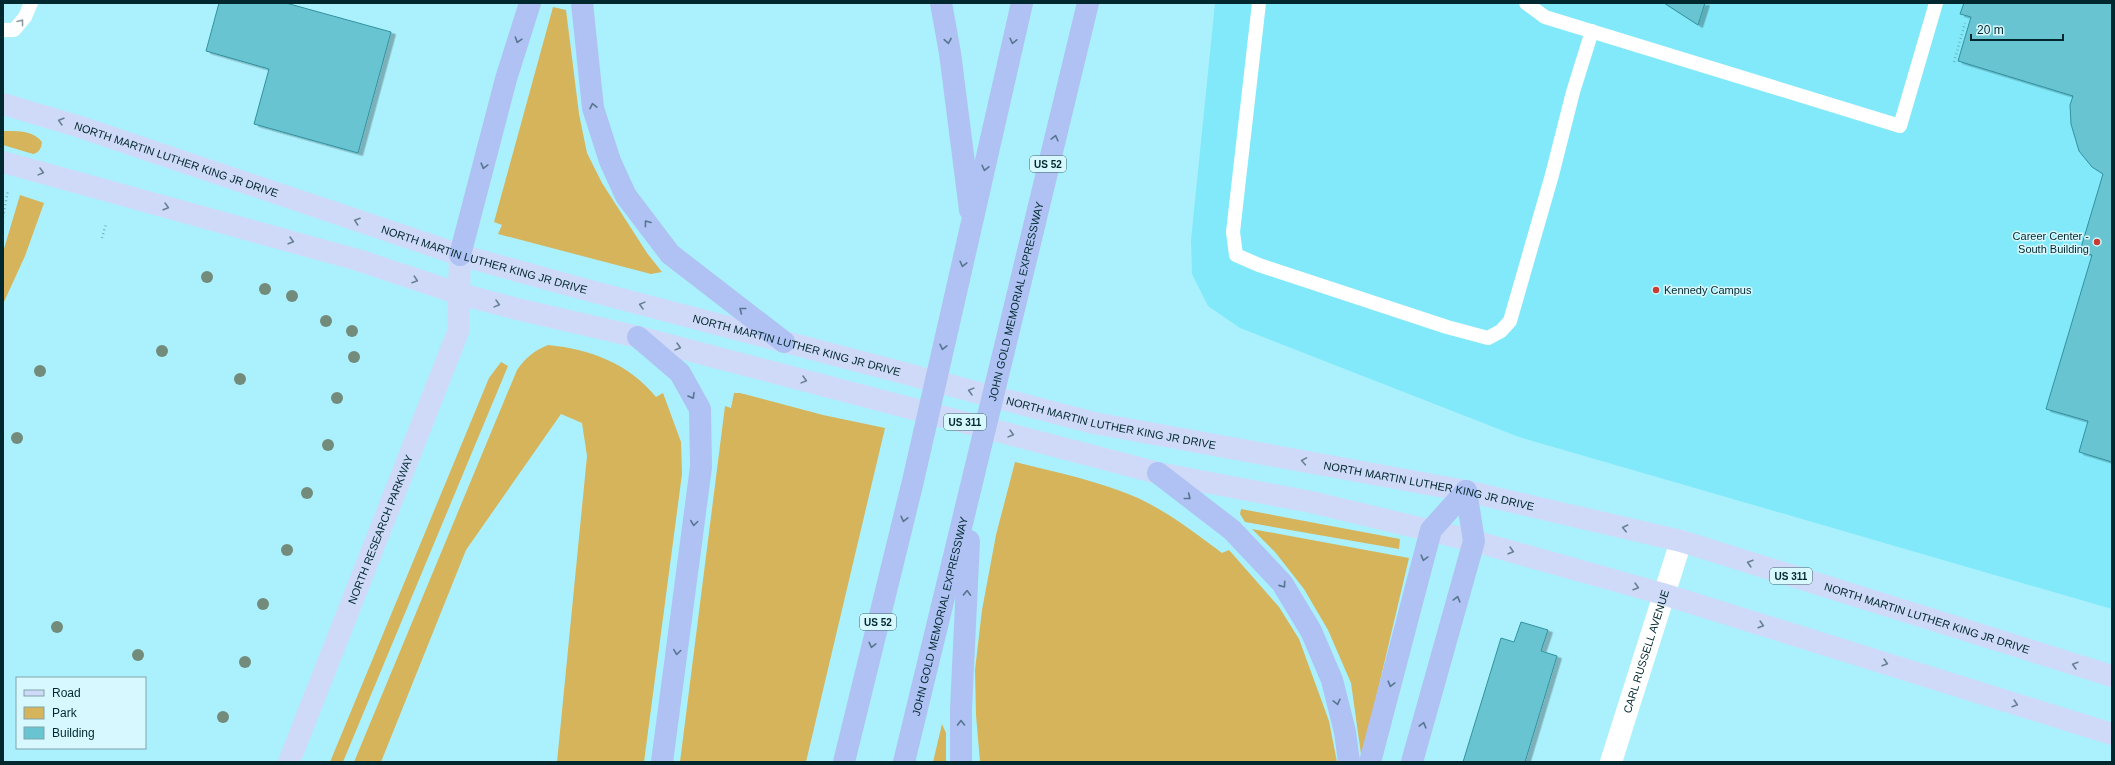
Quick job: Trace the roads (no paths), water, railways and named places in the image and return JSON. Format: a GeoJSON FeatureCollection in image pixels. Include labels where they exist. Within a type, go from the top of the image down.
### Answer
{"type":"FeatureCollection","features":[{"type":"Feature","properties":{"kind":"highway"},"geometry":{"type":"LineString","coordinates":[[460,255],[506,79],[530,3]]}},
{"type":"Feature","properties":{"kind":"highway"},"geometry":{"type":"LineString","coordinates":[[582,3],[593,108],[610,161],[626,196],[670,254],[784,342]]}},
{"type":"Feature","properties":{"kind":"highway"},"geometry":{"type":"LineString","coordinates":[[941,3],[950,53],[972,226]]}},
{"type":"Feature","properties":{"kind":"highway","name":"US 52"},"geometry":{"type":"LineString","coordinates":[[844,762],[913,481],[1022,3]]}},
{"type":"Feature","properties":{"kind":"highway","name":"JOHN GOLD MEMORIAL EXPRESSWAY"},"geometry":{"type":"LineString","coordinates":[[904,762],[970,496],[1009,325],[1088,3]]}},
{"type":"Feature","properties":{"kind":"highway"},"geometry":{"type":"LineString","coordinates":[[638,337],[680,374],[700,409],[701,467],[662,762]]}},
{"type":"Feature","properties":{"kind":"highway"},"geometry":{"type":"LineString","coordinates":[[1158,473],[1232,530],[1282,583],[1311,632],[1332,680],[1345,732],[1349,762]]}},
{"type":"Feature","properties":{"kind":"highway"},"geometry":{"type":"LineString","coordinates":[[1370,762],[1431,530],[1466,491]]}},
{"type":"Feature","properties":{"kind":"highway"},"geometry":{"type":"LineString","coordinates":[[1412,762],[1474,541],[1466,491]]}},
{"type":"Feature","properties":{"kind":"highway"},"geometry":{"type":"LineString","coordinates":[[961,762],[961,709],[970,496]]}},
{"type":"Feature","properties":{"kind":"main road","name":"NORTH MARTIN LUTHER KING JR DRIVE"},"geometry":{"type":"LineString","coordinates":[[3,104],[77,126],[460,255],[1094,423],[1466,491],[1681,541],[2112,676]]}},
{"type":"Feature","properties":{"kind":"main road"},"geometry":{"type":"LineString","coordinates":[[3,162],[358,260],[460,294]]}},
{"type":"Feature","properties":{"kind":"main road","name":"NORTH RESEARCH PARKWAY"},"geometry":{"type":"LineString","coordinates":[[289,762],[458,332],[460,255]]}},
{"type":"Feature","properties":{"kind":"main road","name":"US 311"},"geometry":{"type":"LineString","coordinates":[[460,294],[638,337],[1158,473],[1311,502],[1474,541],[1663,594],[2112,734]]}},
{"type":"Feature","properties":{"kind":"street","name":"CARL RUSSELL AVENUE"},"geometry":{"type":"LineString","coordinates":[[1611,762],[1681,541]]}},
{"type":"Feature","properties":{"kind":"lane"},"geometry":{"type":"LineString","coordinates":[[3,30],[14,30],[25,17],[31,3]]}},
{"type":"Feature","properties":{"kind":"lane"},"geometry":{"type":"LineString","coordinates":[[1259,3],[1233,232],[1236,255],[1259,266],[1447,327],[1488,338],[1501,331],[1510,321],[1552,175],[1573,92],[1592,31]]}},
{"type":"Feature","properties":{"kind":"lane"},"geometry":{"type":"LineString","coordinates":[[1526,3],[1545,17],[1900,126],[1936,3]]}},
{"type":"Feature","properties":{"kind":"place","name":"Career Center - South Building"},"geometry":{"type":"Point","coordinates":[2097,242]}},
{"type":"Feature","properties":{"kind":"place","name":"Kennedy Campus"},"geometry":{"type":"Point","coordinates":[1656,290]}}]}
